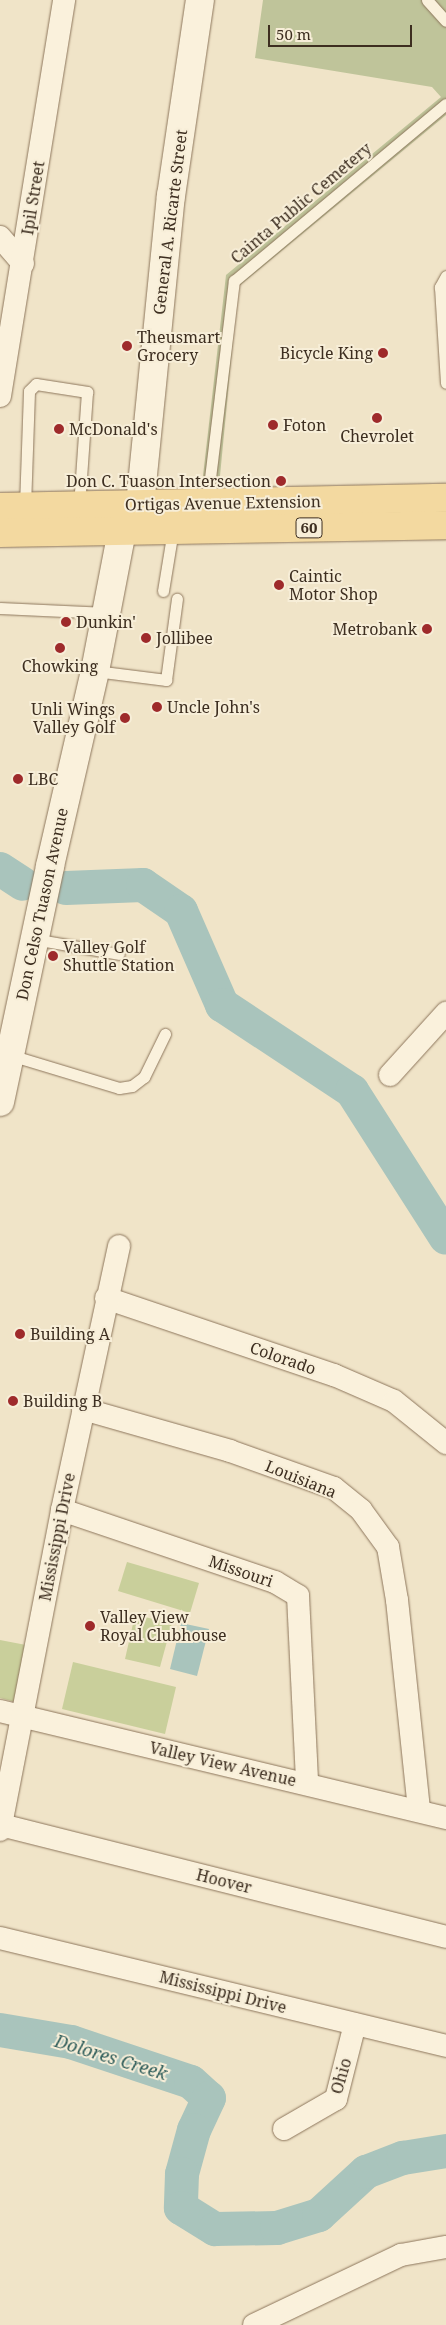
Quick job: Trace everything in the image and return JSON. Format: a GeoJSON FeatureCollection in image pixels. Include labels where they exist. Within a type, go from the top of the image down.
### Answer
{"type":"FeatureCollection","features":[{"type":"Feature","properties":{"kind":"main road","name":"Ortigas Avenue Extension"},"geometry":{"type":"LineString","coordinates":[[12,506],[446,498]]}},
{"type":"Feature","properties":{"kind":"main road","name":"Ortigas Avenue Extension"},"geometry":{"type":"LineString","coordinates":[[0,533],[446,525]]}},
{"type":"Feature","properties":{"kind":"street","name":"Ipil Street"},"geometry":{"type":"LineString","coordinates":[[0,396],[64,0]]}},
{"type":"Feature","properties":{"kind":"street","name":"General A. Ricarte Street"},"geometry":{"type":"LineString","coordinates":[[140,505],[171,196],[200,0]]}},
{"type":"Feature","properties":{"kind":"street"},"geometry":{"type":"LineString","coordinates":[[0,237],[23,263]]}},
{"type":"Feature","properties":{"kind":"street","name":"Don Celso Tuason Avenue"},"geometry":{"type":"LineString","coordinates":[[0,1102],[34,938],[95,671],[122,531],[140,505]]}},
{"type":"Feature","properties":{"kind":"street"},"geometry":{"type":"LineString","coordinates":[[390,1075],[443,1024]]}},
{"type":"Feature","properties":{"kind":"street","name":"Mississippi Drive"},"geometry":{"type":"LineString","coordinates":[[1,1827],[11,1714],[62,1510],[118,1246]]}},
{"type":"Feature","properties":{"kind":"street","name":"Colorado"},"geometry":{"type":"LineString","coordinates":[[106,1298],[334,1375],[394,1401],[446,1443]]}},
{"type":"Feature","properties":{"kind":"street","name":"Louisiana"},"geometry":{"type":"LineString","coordinates":[[83,1409],[230,1452],[326,1485],[361,1510],[388,1547],[397,1600],[419,1811]]}},
{"type":"Feature","properties":{"kind":"street","name":"Missouri"},"geometry":{"type":"LineString","coordinates":[[62,1510],[275,1582],[298,1596],[306,1783]]}},
{"type":"Feature","properties":{"kind":"street","name":"Valley View Avenue"},"geometry":{"type":"LineString","coordinates":[[11,1714],[446,1818]]}},
{"type":"Feature","properties":{"kind":"street","name":"Hoover"},"geometry":{"type":"LineString","coordinates":[[1,1827],[446,1937]]}},
{"type":"Feature","properties":{"kind":"street","name":"Mississippi Drive"},"geometry":{"type":"LineString","coordinates":[[0,1938],[446,2046]]}},
{"type":"Feature","properties":{"kind":"street","name":"Ohio"},"geometry":{"type":"LineString","coordinates":[[284,2129],[336,2099],[355,2024]]}},
{"type":"Feature","properties":{"kind":"street"},"geometry":{"type":"LineString","coordinates":[[254,2325],[401,2255],[446,2247]]}},
{"type":"Feature","properties":{"kind":"lane"},"geometry":{"type":"LineString","coordinates":[[427,0],[446,21]]}},
{"type":"Feature","properties":{"kind":"lane","name":"Cainta Public Cemetery"},"geometry":{"type":"LineString","coordinates":[[207,503],[234,281],[446,104]]}},
{"type":"Feature","properties":{"kind":"lane"},"geometry":{"type":"LineString","coordinates":[[446,276],[440,287],[446,383]]}},
{"type":"Feature","properties":{"kind":"lane"},"geometry":{"type":"LineString","coordinates":[[12,506],[29,391],[36,384],[87,392],[79,506]]}},
{"type":"Feature","properties":{"kind":"lane"},"geometry":{"type":"LineString","coordinates":[[163,591],[173,530]]}},
{"type":"Feature","properties":{"kind":"lane"},"geometry":{"type":"LineString","coordinates":[[95,671],[166,680],[177,598]]}},
{"type":"Feature","properties":{"kind":"lane"},"geometry":{"type":"LineString","coordinates":[[0,608],[107,612]]}},
{"type":"Feature","properties":{"kind":"lane"},"geometry":{"type":"LineString","coordinates":[[34,938],[119,954]]}},
{"type":"Feature","properties":{"kind":"lane"},"geometry":{"type":"LineString","coordinates":[[10,1055],[119,1088],[132,1086],[144,1077],[165,1034]]}},
{"type":"Feature","properties":{"kind":"green space"},"geometry":{"type":"Polygon","coordinates":[[[263,0],[446,0],[446,115],[238,287],[220,476],[203,476],[226,275],[441,97],[432,87],[255,58],[263,0]]]}},
{"type":"Feature","properties":{"kind":"green space"},"geometry":{"type":"Polygon","coordinates":[[[127,1562],[199,1583],[190,1613],[118,1591],[127,1562]]]}},
{"type":"Feature","properties":{"kind":"green space"},"geometry":{"type":"Polygon","coordinates":[[[135,1615],[172,1623],[160,1667],[125,1659],[135,1615]]]}},
{"type":"Feature","properties":{"kind":"green space"},"geometry":{"type":"Polygon","coordinates":[[[0,1640],[26,1645],[15,1702],[0,1698],[0,1640]]]}},
{"type":"Feature","properties":{"kind":"green space"},"geometry":{"type":"Polygon","coordinates":[[[73,1662],[176,1687],[165,1734],[62,1709],[73,1662]]]}},
{"type":"Feature","properties":{"kind":"water"},"geometry":{"type":"Polygon","coordinates":[[[181,1623],[209,1629],[197,1676],[170,1669],[181,1623]]]}},
{"type":"Feature","properties":{"kind":"waterway"},"geometry":{"type":"LineString","coordinates":[[0,869],[23,884]]}},
{"type":"Feature","properties":{"kind":"waterway"},"geometry":{"type":"LineString","coordinates":[[66,888],[143,885],[181,911],[222,1005],[352,1091],[446,1238]]}},
{"type":"Feature","properties":{"kind":"waterway","name":"Dolores Creek"},"geometry":{"type":"LineString","coordinates":[[0,2030],[71,2042],[191,2082],[209,2098],[194,2130],[182,2174],[181,2208],[215,2229],[277,2228],[319,2215],[366,2172],[403,2158],[446,2151]]}},
{"type":"Feature","properties":{"kind":"place","name":"Theusmart Grocery"},"geometry":{"type":"Point","coordinates":[127,346]}},
{"type":"Feature","properties":{"kind":"place","name":"Bicycle King"},"geometry":{"type":"Point","coordinates":[383,353]}},
{"type":"Feature","properties":{"kind":"place","name":"Chevrolet"},"geometry":{"type":"Point","coordinates":[377,418]}},
{"type":"Feature","properties":{"kind":"place","name":"Foton"},"geometry":{"type":"Point","coordinates":[273,425]}},
{"type":"Feature","properties":{"kind":"place","name":"McDonald's"},"geometry":{"type":"Point","coordinates":[59,429]}},
{"type":"Feature","properties":{"kind":"place","name":"Don C. Tuason Intersection"},"geometry":{"type":"Point","coordinates":[281,481]}},
{"type":"Feature","properties":{"kind":"place","name":"Caintic Motor Shop"},"geometry":{"type":"Point","coordinates":[279,585]}},
{"type":"Feature","properties":{"kind":"place","name":"Dunkin'"},"geometry":{"type":"Point","coordinates":[66,622]}},
{"type":"Feature","properties":{"kind":"place","name":"Metrobank"},"geometry":{"type":"Point","coordinates":[427,629]}},
{"type":"Feature","properties":{"kind":"place","name":"Jollibee"},"geometry":{"type":"Point","coordinates":[146,638]}},
{"type":"Feature","properties":{"kind":"place","name":"Chowking"},"geometry":{"type":"Point","coordinates":[60,648]}},
{"type":"Feature","properties":{"kind":"place","name":"Uncle John's"},"geometry":{"type":"Point","coordinates":[157,707]}},
{"type":"Feature","properties":{"kind":"place","name":"Unli Wings Valley Golf"},"geometry":{"type":"Point","coordinates":[125,718]}},
{"type":"Feature","properties":{"kind":"place","name":"LBC"},"geometry":{"type":"Point","coordinates":[18,779]}},
{"type":"Feature","properties":{"kind":"place","name":"Valley Golf Shuttle Station"},"geometry":{"type":"Point","coordinates":[53,956]}},
{"type":"Feature","properties":{"kind":"place","name":"Building A"},"geometry":{"type":"Point","coordinates":[20,1334]}},
{"type":"Feature","properties":{"kind":"place","name":"Building B"},"geometry":{"type":"Point","coordinates":[13,1401]}},
{"type":"Feature","properties":{"kind":"place","name":"Valley View Royal Clubhouse"},"geometry":{"type":"Point","coordinates":[90,1626]}}]}
